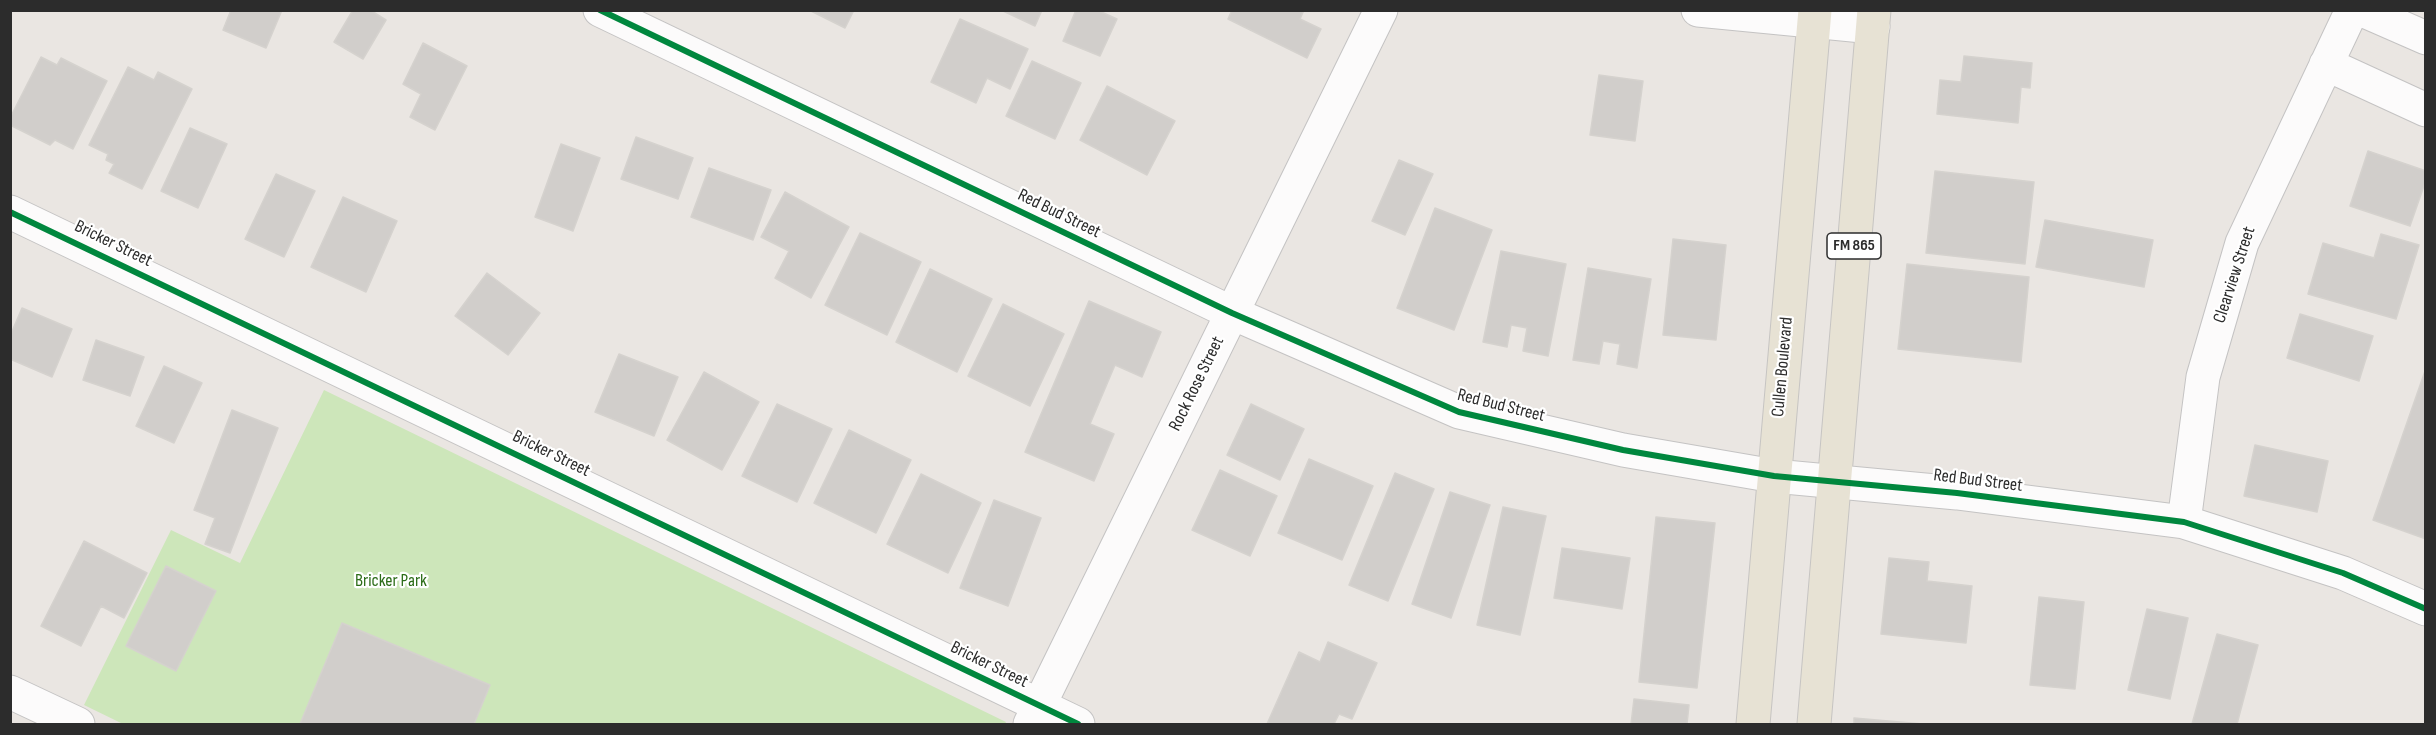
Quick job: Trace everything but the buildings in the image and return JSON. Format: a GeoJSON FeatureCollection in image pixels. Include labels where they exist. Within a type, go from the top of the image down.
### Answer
{"type":"FeatureCollection","features":[{"type":"Feature","properties":{"kind":"main road","name":"Cullen Boulevard"},"geometry":{"type":"LineString","coordinates":[[1753,724],[1815,16]]}},
{"type":"Feature","properties":{"kind":"main road","name":"FM 865"},"geometry":{"type":"LineString","coordinates":[[1814,724],[1873,19]]}},
{"type":"Feature","properties":{"kind":"street","name":"Red Bud Street"},"geometry":{"type":"LineString","coordinates":[[600,10],[1232,313],[1459,412],[1623,450],[1773,476],[1957,493],[2184,522],[2343,573],[2426,609]]}},
{"type":"Feature","properties":{"kind":"street","name":"Rock Rose Street"},"geometry":{"type":"LineString","coordinates":[[1034,715],[1381,10]]}},
{"type":"Feature","properties":{"kind":"street"},"geometry":{"type":"LineString","coordinates":[[1698,10],[1873,19]]}},
{"type":"Feature","properties":{"kind":"street","name":"Clearview Street"},"geometry":{"type":"LineString","coordinates":[[2184,522],[2203,377],[2242,243],[2352,10]]}},
{"type":"Feature","properties":{"kind":"street"},"geometry":{"type":"LineString","coordinates":[[2362,10],[2426,38]]}},
{"type":"Feature","properties":{"kind":"street"},"geometry":{"type":"LineString","coordinates":[[2326,64],[2426,110]]}},
{"type":"Feature","properties":{"kind":"street","name":"Bricker Street"},"geometry":{"type":"LineString","coordinates":[[10,212],[1034,715],[1078,724]]}},
{"type":"Feature","properties":{"kind":"street"},"geometry":{"type":"LineString","coordinates":[[10,692],[78,724]]}},
{"type":"Feature","properties":{"kind":"green space","name":"Bricker Park"},"geometry":{"type":"Polygon","coordinates":[[[324,390],[1006,722],[1005,724],[123,724],[84,705],[171,530],[240,563],[324,390]]]}},
{"type":"Feature","properties":{"kind":"cycle path"},"geometry":{"type":"LineString","coordinates":[[600,10],[1232,313],[1459,412],[1623,450],[1774,476],[1957,493],[2184,522],[2343,573],[2426,609]]}},
{"type":"Feature","properties":{"kind":"cycle path"},"geometry":{"type":"LineString","coordinates":[[10,212],[1078,724]]}}]}
